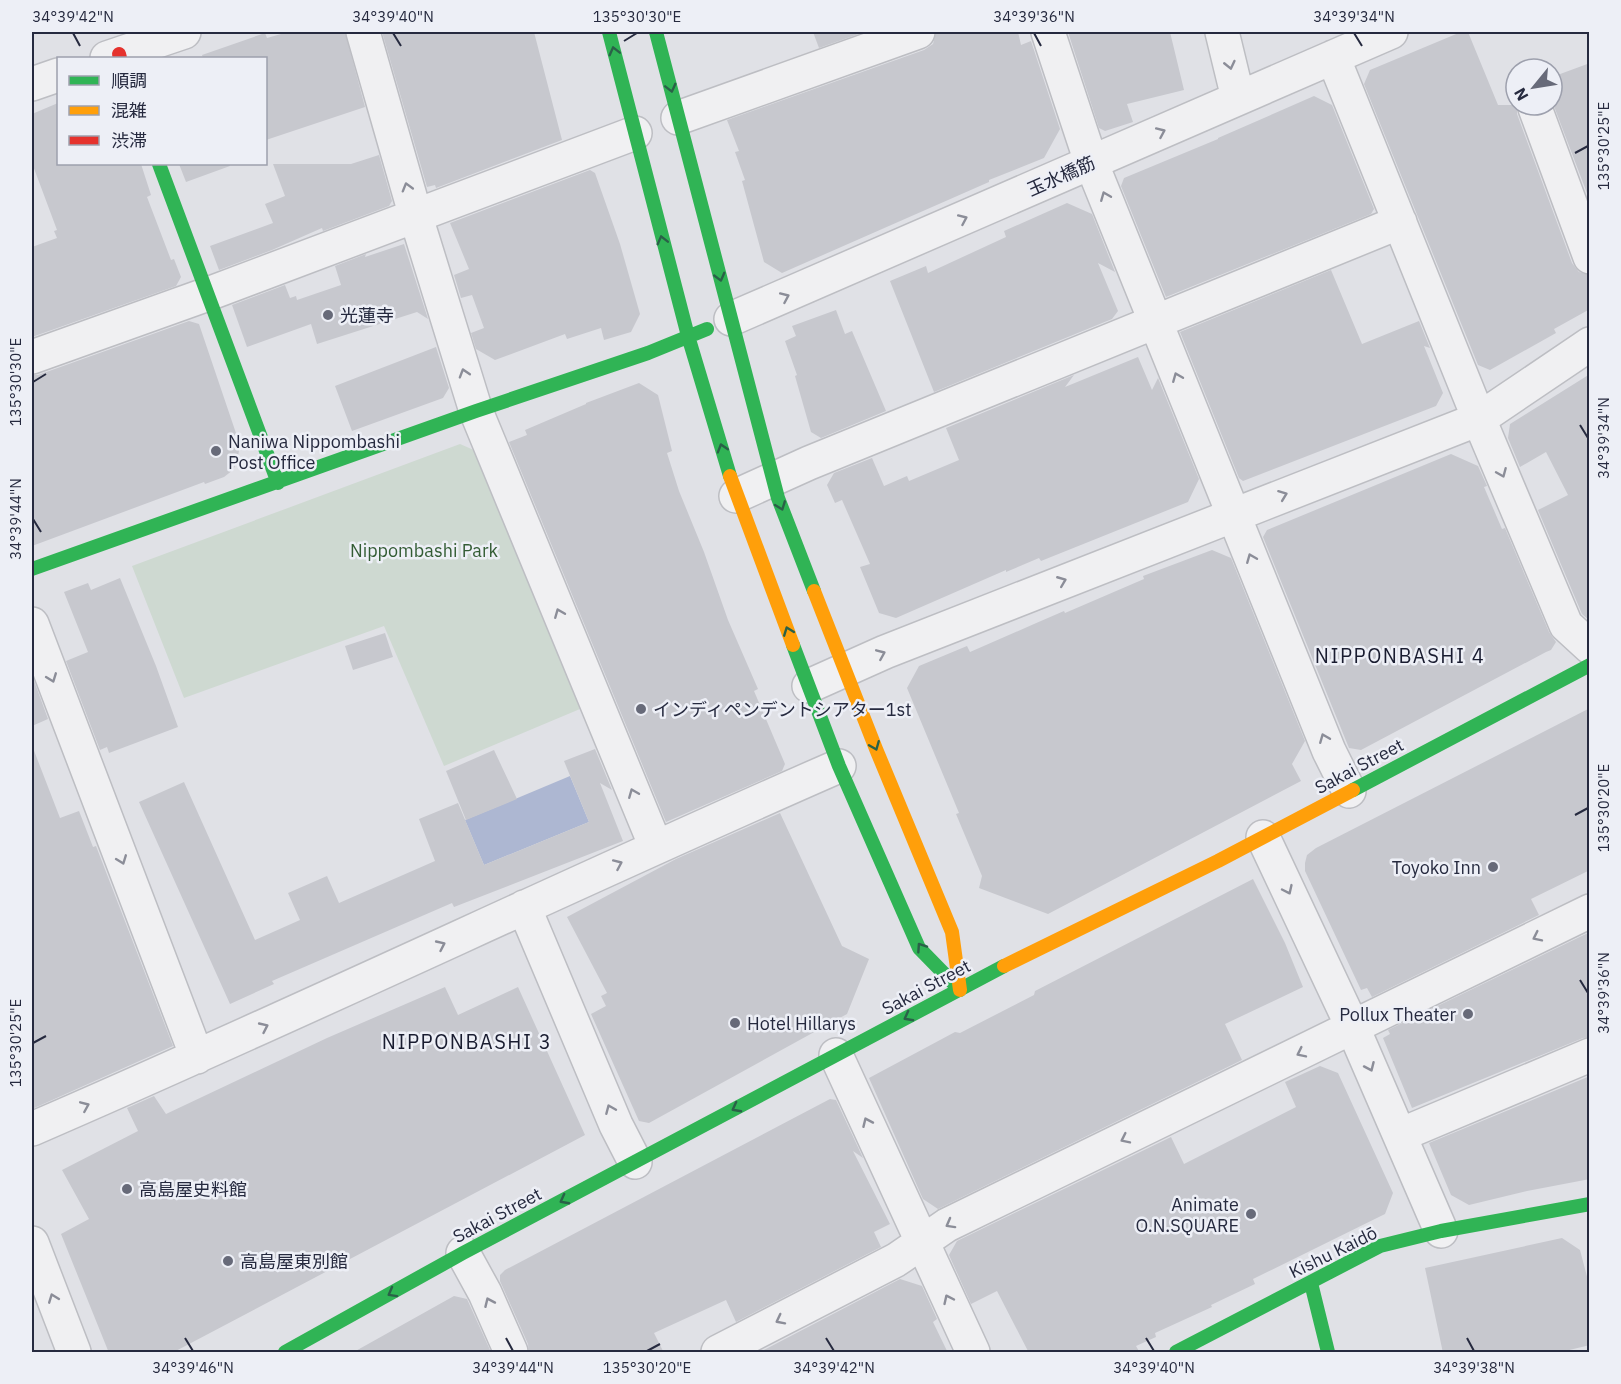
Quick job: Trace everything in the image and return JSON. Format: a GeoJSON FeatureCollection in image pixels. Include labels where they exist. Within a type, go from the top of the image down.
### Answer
{"type":"FeatureCollection","features":[{"type":"Feature","properties":{"kind":"street"},"geometry":{"type":"LineString","coordinates":[[114,51],[184,32]]}},
{"type":"Feature","properties":{"kind":"street"},"geometry":{"type":"LineString","coordinates":[[363,32],[416,217],[476,411],[656,847]]}},
{"type":"Feature","properties":{"kind":"street"},"geometry":{"type":"LineString","coordinates":[[609,32],[688,336],[736,496],[839,766],[919,948],[960,990]]}},
{"type":"Feature","properties":{"kind":"street"},"geometry":{"type":"LineString","coordinates":[[656,32],[777,498],[952,932],[960,990]]}},
{"type":"Feature","properties":{"kind":"street"},"geometry":{"type":"LineString","coordinates":[[678,118],[918,32]]}},
{"type":"Feature","properties":{"kind":"street"},"geometry":{"type":"LineString","coordinates":[[1048,32],[1091,162],[1154,321],[1329,751],[1349,791]]}},
{"type":"Feature","properties":{"kind":"street"},"geometry":{"type":"LineString","coordinates":[[1222,32],[1238,98]]}},
{"type":"Feature","properties":{"kind":"street","name":"玉水橋筋"},"geometry":{"type":"LineString","coordinates":[[731,319],[1381,34]]}},
{"type":"Feature","properties":{"kind":"street"},"geometry":{"type":"LineString","coordinates":[[1333,57],[1479,419],[1566,625],[1590,647]]}},
{"type":"Feature","properties":{"kind":"street"},"geometry":{"type":"LineString","coordinates":[[32,84],[57,75]]}},
{"type":"Feature","properties":{"kind":"street"},"geometry":{"type":"LineString","coordinates":[[1538,117],[1590,256]]}},
{"type":"Feature","properties":{"kind":"street"},"geometry":{"type":"LineString","coordinates":[[32,357],[416,217],[635,133]]}},
{"type":"Feature","properties":{"kind":"street"},"geometry":{"type":"LineString","coordinates":[[159,165],[278,483]]}},
{"type":"Feature","properties":{"kind":"street"},"geometry":{"type":"LineString","coordinates":[[736,496],[1154,321],[1400,222]]}},
{"type":"Feature","properties":{"kind":"street"},"geometry":{"type":"LineString","coordinates":[[32,569],[476,411],[648,353],[731,319]]}},
{"type":"Feature","properties":{"kind":"street"},"geometry":{"type":"LineString","coordinates":[[809,686],[896,647],[1479,419],[1590,344]]}},
{"type":"Feature","properties":{"kind":"street"},"geometry":{"type":"LineString","coordinates":[[32,624],[197,1058]]}},
{"type":"Feature","properties":{"kind":"street","name":"Sakai Street"},"geometry":{"type":"LineString","coordinates":[[285,1353],[464,1253],[836,1055],[1263,837],[1590,665]]}},
{"type":"Feature","properties":{"kind":"street"},"geometry":{"type":"LineString","coordinates":[[32,1129],[197,1058],[524,907],[839,766]]}},
{"type":"Feature","properties":{"kind":"street"},"geometry":{"type":"LineString","coordinates":[[1263,837],[1353,1028],[1441,1231]]}},
{"type":"Feature","properties":{"kind":"street"},"geometry":{"type":"LineString","coordinates":[[524,907],[616,1125],[635,1162]]}},
{"type":"Feature","properties":{"kind":"street"},"geometry":{"type":"LineString","coordinates":[[718,1353],[897,1260],[947,1225],[1590,911]]}},
{"type":"Feature","properties":{"kind":"street"},"geometry":{"type":"LineString","coordinates":[[836,1055],[973,1353]]}},
{"type":"Feature","properties":{"kind":"street"},"geometry":{"type":"LineString","coordinates":[[1400,1135],[1590,1055]]}},
{"type":"Feature","properties":{"kind":"street","name":"Kishu Kaidō"},"geometry":{"type":"LineString","coordinates":[[1176,1353],[1380,1246],[1441,1231],[1589,1205]]}},
{"type":"Feature","properties":{"kind":"street"},"geometry":{"type":"LineString","coordinates":[[464,1253],[485,1293],[511,1353]]}},
{"type":"Feature","properties":{"kind":"street"},"geometry":{"type":"LineString","coordinates":[[34,1255],[74,1353]]}},
{"type":"Feature","properties":{"kind":"street"},"geometry":{"type":"LineString","coordinates":[[1311,1282],[1328,1353]]}},
{"type":"Feature","properties":{"kind":"green space","name":"Nippombashi Park"},"geometry":{"type":"Polygon","coordinates":[[[460,444],[476,451],[580,709],[444,766],[384,626],[184,698],[132,566],[460,444]]]}},
{"type":"Feature","properties":{"kind":"water"},"geometry":{"type":"Polygon","coordinates":[[[570,776],[589,822],[484,865],[465,820],[570,776]]]}},
{"type":"Feature","properties":{"kind":"building"},"geometry":{"type":"Polygon","coordinates":[[[288,32],[345,32],[365,107],[267,140],[267,57],[203,57],[202,55],[265,33],[267,38],[288,32]]]}},
{"type":"Feature","properties":{"kind":"building"},"geometry":{"type":"Polygon","coordinates":[[[382,32],[534,32],[562,140],[436,188],[435,185],[427,187],[382,32]]]}},
{"type":"Feature","properties":{"kind":"building"},"geometry":{"type":"Polygon","coordinates":[[[813,32],[864,32],[819,48],[813,32]]]}},
{"type":"Feature","properties":{"kind":"building"},"geometry":{"type":"Polygon","coordinates":[[[936,32],[1018,32],[1021,45],[1031,41],[1060,129],[1044,158],[989,180],[989,182],[782,273],[764,262],[742,181],[745,180],[735,152],[739,151],[727,120],[924,50],[933,44],[936,32]]]}},
{"type":"Feature","properties":{"kind":"building"},"geometry":{"type":"Polygon","coordinates":[[[1068,32],[1170,32],[1184,90],[1127,104],[1133,122],[1105,131],[1099,128],[1068,32]]]}},
{"type":"Feature","properties":{"kind":"building"},"geometry":{"type":"Polygon","coordinates":[[[1461,32],[1468,32],[1498,105],[1504,105],[1504,117],[1518,117],[1572,263],[1579,272],[1590,275],[1590,309],[1554,329],[1556,333],[1490,370],[1478,365],[1364,84],[1370,70],[1461,32]]]}},
{"type":"Feature","properties":{"kind":"building"},"geometry":{"type":"Polygon","coordinates":[[[1590,63],[1590,201],[1558,117],[1564,117],[1564,73],[1590,63]]]}},
{"type":"Feature","properties":{"kind":"building"},"geometry":{"type":"Polygon","coordinates":[[[1314,96],[1332,105],[1374,209],[1371,214],[1166,297],[1121,186],[1124,178],[1314,96]]]}},
{"type":"Feature","properties":{"kind":"building"},"geometry":{"type":"Polygon","coordinates":[[[57,103],[57,165],[141,165],[151,195],[147,197],[171,260],[174,259],[181,277],[176,286],[32,337],[32,247],[57,238],[54,231],[57,230],[32,163],[32,114],[57,103]]]}},
{"type":"Feature","properties":{"kind":"building"},"geometry":{"type":"Polygon","coordinates":[[[379,155],[392,201],[389,206],[323,231],[322,228],[219,270],[210,246],[273,223],[265,204],[285,196],[273,164],[351,164],[379,155]]]}},
{"type":"Feature","properties":{"kind":"building"},"geometry":{"type":"Polygon","coordinates":[[[179,165],[230,166],[186,182],[179,165]]]}},
{"type":"Feature","properties":{"kind":"building"},"geometry":{"type":"Polygon","coordinates":[[[590,170],[595,173],[620,244],[640,314],[631,332],[604,340],[601,328],[567,339],[565,334],[495,360],[476,349],[471,333],[484,328],[472,295],[461,298],[454,275],[469,269],[450,223],[590,170]]]}},
{"type":"Feature","properties":{"kind":"building"},"geometry":{"type":"Polygon","coordinates":[[[1067,203],[1092,214],[1115,272],[1098,263],[1118,311],[1112,319],[934,392],[890,281],[926,266],[928,273],[1006,237],[1004,231],[1067,203]]]}},
{"type":"Feature","properties":{"kind":"building"},"geometry":{"type":"Polygon","coordinates":[[[404,244],[428,319],[417,312],[317,344],[311,324],[247,347],[232,305],[285,285],[290,298],[296,296],[297,300],[341,285],[335,266],[366,254],[365,257],[404,244]]]}},
{"type":"Feature","properties":{"kind":"building"},"geometry":{"type":"Polygon","coordinates":[[[1331,270],[1362,344],[1419,321],[1430,348],[1424,346],[1443,393],[1436,406],[1243,481],[1239,478],[1180,332],[1331,270]]]}},
{"type":"Feature","properties":{"kind":"building"},"geometry":{"type":"Polygon","coordinates":[[[836,310],[845,334],[852,331],[886,411],[821,438],[811,432],[795,376],[797,375],[785,341],[796,336],[792,326],[836,310]]]}},
{"type":"Feature","properties":{"kind":"building"},"geometry":{"type":"Polygon","coordinates":[[[189,321],[199,324],[240,445],[233,470],[224,477],[205,484],[204,482],[32,546],[32,375],[38,375],[189,321]]]}},
{"type":"Feature","properties":{"kind":"building"},"geometry":{"type":"Polygon","coordinates":[[[436,347],[449,388],[443,398],[352,431],[335,386],[436,347]]]}},
{"type":"Feature","properties":{"kind":"building"},"geometry":{"type":"Polygon","coordinates":[[[1138,357],[1152,390],[1158,378],[1199,479],[1188,502],[1041,561],[1039,558],[1006,572],[1006,570],[896,618],[879,613],[860,567],[870,564],[842,500],[835,503],[827,485],[834,473],[872,458],[884,486],[907,476],[909,481],[959,460],[946,428],[1074,375],[1065,387],[1138,357]]]}},
{"type":"Feature","properties":{"kind":"building"},"geometry":{"type":"Polygon","coordinates":[[[1590,374],[1590,621],[1582,614],[1538,510],[1568,495],[1546,452],[1520,467],[1508,438],[1510,424],[1590,374]]]}},
{"type":"Feature","properties":{"kind":"building"},"geometry":{"type":"Polygon","coordinates":[[[639,383],[658,395],[672,451],[667,453],[679,491],[728,620],[758,689],[754,691],[785,764],[782,771],[666,822],[509,442],[527,435],[525,430],[639,383]]]}},
{"type":"Feature","properties":{"kind":"building"},"geometry":{"type":"Polygon","coordinates":[[[1451,454],[1478,466],[1487,486],[1484,487],[1502,529],[1505,528],[1549,632],[1556,642],[1551,650],[1361,750],[1349,748],[1263,537],[1267,530],[1451,454]]]}},
{"type":"Feature","properties":{"kind":"building"},"geometry":{"type":"Polygon","coordinates":[[[1212,550],[1231,558],[1305,741],[1292,764],[1301,781],[1048,914],[979,888],[982,876],[956,814],[959,813],[907,688],[919,666],[967,646],[970,652],[1144,579],[1143,576],[1212,550]]]}},
{"type":"Feature","properties":{"kind":"building"},"geometry":{"type":"Polygon","coordinates":[[[120,578],[178,727],[109,753],[107,747],[100,750],[66,661],[88,652],[64,592],[88,583],[91,590],[120,578]]]}},
{"type":"Feature","properties":{"kind":"building"},"geometry":{"type":"Polygon","coordinates":[[[385,633],[393,657],[353,670],[345,646],[385,633]]]}},
{"type":"Feature","properties":{"kind":"building"},"geometry":{"type":"Polygon","coordinates":[[[32,675],[48,719],[32,726],[32,675]]]}},
{"type":"Feature","properties":{"kind":"building"},"geometry":{"type":"Polygon","coordinates":[[[1590,708],[1590,870],[1531,899],[1539,915],[1372,997],[1367,988],[1361,990],[1305,871],[1307,855],[1316,848],[1590,708]]]}},
{"type":"Feature","properties":{"kind":"building"},"geometry":{"type":"Polygon","coordinates":[[[32,748],[60,818],[79,811],[93,847],[96,846],[173,1046],[32,1109],[32,748]]]}},
{"type":"Feature","properties":{"kind":"building"},"geometry":{"type":"Polygon","coordinates":[[[595,749],[612,790],[600,783],[623,841],[454,907],[452,903],[272,981],[274,984],[230,1004],[139,802],[184,782],[255,940],[300,920],[288,893],[327,876],[339,903],[435,861],[419,819],[458,803],[484,865],[589,822],[564,761],[595,749]]]}},
{"type":"Feature","properties":{"kind":"building"},"geometry":{"type":"Polygon","coordinates":[[[494,750],[517,799],[466,820],[446,771],[494,750]]]}},
{"type":"Feature","properties":{"kind":"building"},"geometry":{"type":"Polygon","coordinates":[[[780,813],[842,946],[869,959],[847,1014],[649,1123],[639,1121],[591,1014],[606,1006],[601,996],[607,993],[567,917],[676,859],[780,813]]]}},
{"type":"Feature","properties":{"kind":"building"},"geometry":{"type":"Polygon","coordinates":[[[1253,879],[1285,943],[1303,987],[1225,1024],[1242,1060],[938,1209],[923,1199],[869,1078],[955,1032],[960,1033],[1034,995],[1035,991],[1253,879]]]}},
{"type":"Feature","properties":{"kind":"building"},"geometry":{"type":"Polygon","coordinates":[[[1590,932],[1590,1037],[1412,1108],[1383,1038],[1390,1034],[1388,1030],[1590,932]]]}},
{"type":"Feature","properties":{"kind":"building","name":"高島屋東別館"},"geometry":{"type":"Polygon","coordinates":[[[445,987],[458,1015],[518,987],[585,1135],[172,1353],[109,1353],[61,1234],[89,1219],[62,1170],[138,1131],[127,1108],[154,1096],[166,1114],[327,1038],[445,987]]]}},
{"type":"Feature","properties":{"kind":"building"},"geometry":{"type":"Polygon","coordinates":[[[1320,1066],[1338,1073],[1393,1193],[1385,1214],[1253,1279],[1255,1284],[1211,1305],[1212,1307],[1155,1333],[1156,1337],[1136,1346],[1140,1353],[1029,1353],[997,1291],[971,1304],[949,1255],[957,1241],[1171,1137],[1184,1164],[1296,1107],[1285,1082],[1320,1066]]]}},
{"type":"Feature","properties":{"kind":"building"},"geometry":{"type":"Polygon","coordinates":[[[1590,1076],[1590,1179],[1469,1205],[1451,1195],[1429,1143],[1590,1076]]]}},
{"type":"Feature","properties":{"kind":"building"},"geometry":{"type":"Polygon","coordinates":[[[830,1099],[836,1100],[863,1158],[853,1151],[890,1224],[874,1232],[881,1247],[736,1322],[726,1300],[654,1333],[664,1353],[529,1353],[528,1344],[500,1281],[500,1275],[505,1270],[830,1099]]]}},
{"type":"Feature","properties":{"kind":"building"},"geometry":{"type":"Polygon","coordinates":[[[1562,1238],[1580,1250],[1590,1288],[1590,1345],[1557,1353],[1443,1353],[1425,1268],[1562,1238]]]}},
{"type":"Feature","properties":{"kind":"building"},"geometry":{"type":"Polygon","coordinates":[[[900,1279],[922,1286],[937,1319],[933,1322],[948,1353],[758,1353],[900,1279]]]}},
{"type":"Feature","properties":{"kind":"building"},"geometry":{"type":"Polygon","coordinates":[[[454,1296],[467,1299],[490,1350],[484,1353],[352,1353],[454,1296]]]}},
{"type":"Feature","properties":{"kind":"traffic: fast"},"geometry":{"type":"LineString","coordinates":[[609,32],[688,336],[730,476]]}},
{"type":"Feature","properties":{"kind":"traffic: fast"},"geometry":{"type":"LineString","coordinates":[[656,32],[778,498],[814,591]]}},
{"type":"Feature","properties":{"kind":"traffic: fast"},"geometry":{"type":"LineString","coordinates":[[159,165],[278,483]]}},
{"type":"Feature","properties":{"kind":"traffic: fast"},"geometry":{"type":"LineString","coordinates":[[32,569],[476,411],[648,353],[707,329]]}},
{"type":"Feature","properties":{"kind":"traffic: fast"},"geometry":{"type":"LineString","coordinates":[[793,645],[839,766],[919,948],[960,990]]}},
{"type":"Feature","properties":{"kind":"traffic: fast"},"geometry":{"type":"LineString","coordinates":[[1353,790],[1590,665]]}},
{"type":"Feature","properties":{"kind":"traffic: fast"},"geometry":{"type":"LineString","coordinates":[[285,1352],[463,1253],[1004,966]]}},
{"type":"Feature","properties":{"kind":"traffic: fast"},"geometry":{"type":"LineString","coordinates":[[1176,1352],[1380,1246],[1441,1231],[1590,1204]]}},
{"type":"Feature","properties":{"kind":"traffic: fast"},"geometry":{"type":"LineString","coordinates":[[1311,1283],[1328,1352]]}},
{"type":"Feature","properties":{"kind":"traffic: slow"},"geometry":{"type":"LineString","coordinates":[[730,476],[793,645]]}},
{"type":"Feature","properties":{"kind":"traffic: slow"},"geometry":{"type":"LineString","coordinates":[[814,591],[952,932],[960,990]]}},
{"type":"Feature","properties":{"kind":"traffic: slow"},"geometry":{"type":"LineString","coordinates":[[1004,966],[1218,861],[1353,790]]}},
{"type":"Feature","properties":{"kind":"place","name":"光蓮寺"},"geometry":{"type":"Point","coordinates":[328,315]}},
{"type":"Feature","properties":{"kind":"place","name":"Naniwa Nippombashi Post Office"},"geometry":{"type":"Point","coordinates":[216,451]}},
{"type":"Feature","properties":{"kind":"place","name":"インディペンデントシアター1st"},"geometry":{"type":"Point","coordinates":[641,709]}},
{"type":"Feature","properties":{"kind":"place","name":"Toyoko Inn"},"geometry":{"type":"Point","coordinates":[1493,867]}},
{"type":"Feature","properties":{"kind":"place","name":"Pollux Theater"},"geometry":{"type":"Point","coordinates":[1468,1014]}},
{"type":"Feature","properties":{"kind":"place","name":"Hotel Hillarys"},"geometry":{"type":"Point","coordinates":[735,1023]}},
{"type":"Feature","properties":{"kind":"place","name":"高島屋史料館"},"geometry":{"type":"Point","coordinates":[127,1189]}},
{"type":"Feature","properties":{"kind":"place","name":"Animate O.N.SQUARE"},"geometry":{"type":"Point","coordinates":[1251,1214]}},
{"type":"Feature","properties":{"kind":"place","name":"高島屋東別館"},"geometry":{"type":"Point","coordinates":[228,1261]}},
{"type":"Feature","properties":{"kind":"district","name":"NIPPONBASHI 4"},"geometry":{"type":"Point","coordinates":[1400,655]}},
{"type":"Feature","properties":{"kind":"district","name":"NIPPONBASHI 3"},"geometry":{"type":"Point","coordinates":[467,1041]}}]}
